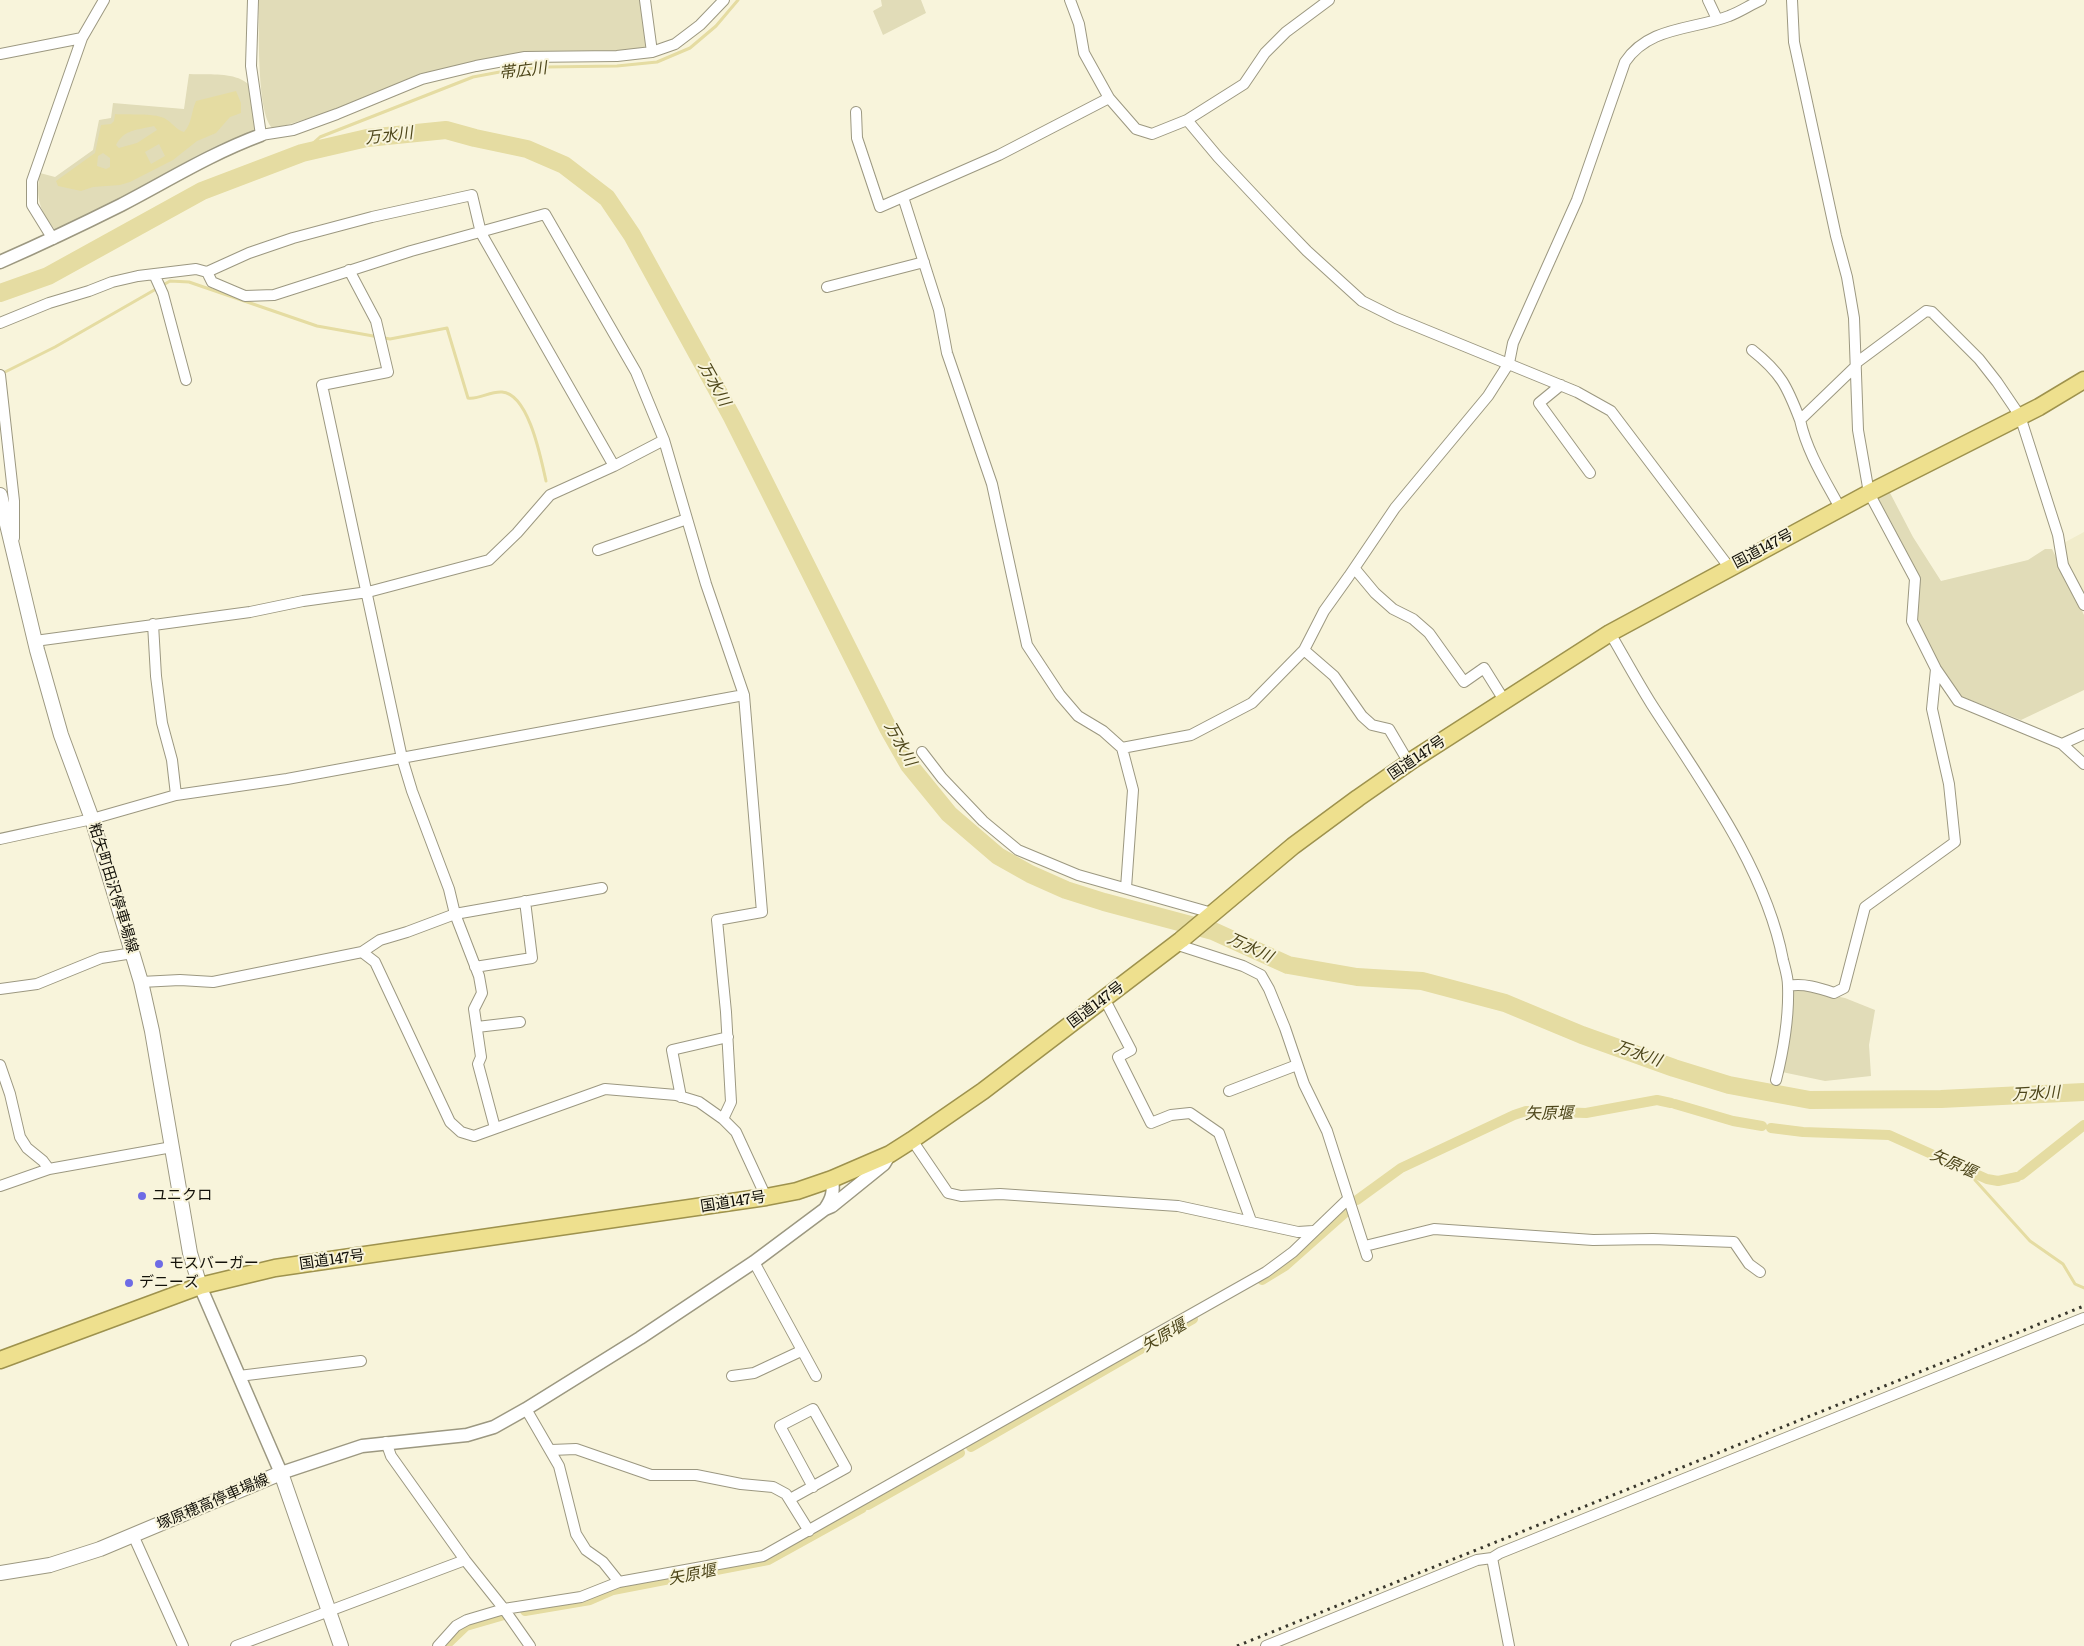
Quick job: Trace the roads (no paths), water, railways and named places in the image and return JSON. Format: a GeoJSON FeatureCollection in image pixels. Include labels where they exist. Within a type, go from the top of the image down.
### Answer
{"type":"FeatureCollection","features":[{"type":"Feature","properties":{"kind":"highway","name":"国道147号"},"geometry":{"type":"LineString","coordinates":[[0,1360],[200,1286],[275,1268],[766,1197],[797,1191],[832,1180],[890,1154],[984,1091],[1178,942],[1293,846],[1409,763],[1504,700],[1610,633],[1840,508],[2020,416],[2084,380]]}},
{"type":"Feature","properties":{"kind":"main road","name":"粕矢町田沢停車場線"},"geometry":{"type":"LineString","coordinates":[[0,495],[35,641],[61,735],[92,819],[141,982],[152,1031],[190,1253],[200,1286]]}},
{"type":"Feature","properties":{"kind":"main road","name":"塚原穂高停車場線"},"geometry":{"type":"LineString","coordinates":[[0,1573],[50,1565],[100,1549],[281,1473],[341,1646]]}},
{"type":"Feature","properties":{"kind":"street"},"geometry":{"type":"LineString","coordinates":[[53,239],[32,205],[32,181],[82,38],[104,0]]}},
{"type":"Feature","properties":{"kind":"street"},"geometry":{"type":"LineString","coordinates":[[253,0],[251,66],[261,135]]}},
{"type":"Feature","properties":{"kind":"street"},"geometry":{"type":"LineString","coordinates":[[645,0],[652,52]]}},
{"type":"Feature","properties":{"kind":"street"},"geometry":{"type":"LineString","coordinates":[[0,262],[53,239],[229,147],[261,135],[293,130],[338,114],[422,79],[476,66],[526,57],[617,56],[652,52],[675,44],[700,25],[724,0]]}},
{"type":"Feature","properties":{"kind":"street"},"geometry":{"type":"LineString","coordinates":[[1070,0],[1079,24],[1084,53],[1109,98],[1136,129],[1152,134],[1187,120],[1244,84],[1265,53],[1286,32],[1329,0]]}},
{"type":"Feature","properties":{"kind":"street"},"geometry":{"type":"LineString","coordinates":[[1708,0],[1717,19]]}},
{"type":"Feature","properties":{"kind":"street"},"geometry":{"type":"LineString","coordinates":[[1122,748],[1191,735],[1252,703],[1304,650],[1324,610],[1354,569],[1394,508],[1488,396],[1510,363],[1513,343],[1577,200],[1625,62],[1632,50],[1646,40],[1669,31],[1728,16],[1761,0]]}},
{"type":"Feature","properties":{"kind":"street"},"geometry":{"type":"LineString","coordinates":[[1792,0],[1794,42],[1834,227],[1847,277],[1854,318],[1858,430],[1869,493],[1915,578],[1912,621],[1936,669],[1958,701],[2062,744],[2084,764]]}},
{"type":"Feature","properties":{"kind":"street"},"geometry":{"type":"LineString","coordinates":[[0,54],[82,38]]}},
{"type":"Feature","properties":{"kind":"street"},"geometry":{"type":"LineString","coordinates":[[856,112],[857,138],[880,207],[999,155],[1109,98]]}},
{"type":"Feature","properties":{"kind":"street"},"geometry":{"type":"LineString","coordinates":[[1187,120],[1218,157],[1280,223],[1362,301],[1396,318],[1577,392],[1611,411],[1729,568]]}},
{"type":"Feature","properties":{"kind":"street"},"geometry":{"type":"LineString","coordinates":[[0,323],[49,303],[89,292],[112,282],[155,277],[196,269],[207,272],[249,253],[293,238],[372,217],[472,196],[482,232],[614,466]]}},
{"type":"Feature","properties":{"kind":"street"},"geometry":{"type":"LineString","coordinates":[[903,198],[938,310],[947,352],[992,484],[1027,645],[1060,695],[1078,716],[1103,731],[1122,748],[1133,790],[1126,888]]}},
{"type":"Feature","properties":{"kind":"street"},"geometry":{"type":"LineString","coordinates":[[207,272],[212,282],[245,296],[274,294],[410,251],[545,214],[636,372],[664,440],[706,584],[744,695],[762,912],[717,920],[728,1037],[731,1102],[723,1119]]}},
{"type":"Feature","properties":{"kind":"street"},"geometry":{"type":"LineString","coordinates":[[827,287],[924,262]]}},
{"type":"Feature","properties":{"kind":"street"},"geometry":{"type":"LineString","coordinates":[[349,270],[380,330],[388,372],[322,385],[368,592],[402,758],[412,791],[449,889],[455,914],[475,967],[482,993],[474,1009],[481,1057],[478,1064],[495,1128]]}},
{"type":"Feature","properties":{"kind":"street"},"geometry":{"type":"LineString","coordinates":[[155,277],[161,290],[186,380]]}},
{"type":"Feature","properties":{"kind":"street"},"geometry":{"type":"LineString","coordinates":[[1800,420],[1856,365],[1926,311],[1932,312],[1979,359],[2020,416],[2058,534],[2063,565],[2081,590],[2084,606]]}},
{"type":"Feature","properties":{"kind":"street"},"geometry":{"type":"LineString","coordinates":[[1752,350],[1772,366],[1787,387],[1811,453],[1840,508]]}},
{"type":"Feature","properties":{"kind":"street"},"geometry":{"type":"LineString","coordinates":[[0,377],[14,501],[14,554]]}},
{"type":"Feature","properties":{"kind":"street"},"geometry":{"type":"LineString","coordinates":[[1561,385],[1539,403],[1590,473]]}},
{"type":"Feature","properties":{"kind":"street"},"geometry":{"type":"LineString","coordinates":[[35,641],[250,612],[304,601],[368,592],[489,560],[517,533],[550,495],[614,466],[664,440]]}},
{"type":"Feature","properties":{"kind":"street"},"geometry":{"type":"LineString","coordinates":[[598,550],[687,519]]}},
{"type":"Feature","properties":{"kind":"street"},"geometry":{"type":"LineString","coordinates":[[1354,569],[1393,609],[1413,620],[1429,633],[1464,682],[1484,668],[1504,700]]}},
{"type":"Feature","properties":{"kind":"street"},"geometry":{"type":"LineString","coordinates":[[153,624],[157,685],[162,723],[172,760],[176,795]]}},
{"type":"Feature","properties":{"kind":"street"},"geometry":{"type":"LineString","coordinates":[[1610,633],[1650,702],[1717,806],[1746,859],[1766,902],[1779,940],[1788,986],[1784,1034],[1776,1080]]}},
{"type":"Feature","properties":{"kind":"street"},"geometry":{"type":"LineString","coordinates":[[1304,650],[1334,676],[1362,716],[1372,725],[1388,729],[1409,763]]}},
{"type":"Feature","properties":{"kind":"street"},"geometry":{"type":"LineString","coordinates":[[1788,986],[1795,984],[1816,987],[1834,993],[1844,988],[1865,907],[1955,842],[1949,784],[1932,709],[1936,669]]}},
{"type":"Feature","properties":{"kind":"street"},"geometry":{"type":"LineString","coordinates":[[0,839],[92,819],[176,795],[286,780],[744,695]]}},
{"type":"Feature","properties":{"kind":"street"},"geometry":{"type":"LineString","coordinates":[[2062,744],[2084,734]]}},
{"type":"Feature","properties":{"kind":"street"},"geometry":{"type":"LineString","coordinates":[[922,752],[942,778],[983,821],[1018,850],[1078,875],[1210,914]]}},
{"type":"Feature","properties":{"kind":"street"},"geometry":{"type":"LineString","coordinates":[[141,982],[180,980],[213,982],[362,952],[380,940],[455,914],[602,888]]}},
{"type":"Feature","properties":{"kind":"street"},"geometry":{"type":"LineString","coordinates":[[475,967],[532,958],[524,901]]}},
{"type":"Feature","properties":{"kind":"street"},"geometry":{"type":"LineString","coordinates":[[1178,942],[1243,966],[1261,975],[1270,989],[1304,1084],[1327,1131],[1366,1251],[1434,1229],[1593,1240],[1653,1239],[1734,1242],[1749,1264],[1760,1272]]}},
{"type":"Feature","properties":{"kind":"street"},"geometry":{"type":"LineString","coordinates":[[0,989],[37,984],[101,958],[133,952]]}},
{"type":"Feature","properties":{"kind":"street"},"geometry":{"type":"LineString","coordinates":[[362,952],[375,962],[450,1122],[461,1132],[474,1136],[605,1089],[681,1097],[699,1102],[723,1119],[736,1132],[766,1197]]}},
{"type":"Feature","properties":{"kind":"street"},"geometry":{"type":"LineString","coordinates":[[1104,998],[1131,1050],[1118,1057],[1151,1123],[1172,1116],[1190,1113],[1219,1133],[1251,1221]]}},
{"type":"Feature","properties":{"kind":"street"},"geometry":{"type":"LineString","coordinates":[[477,1028],[520,1022]]}},
{"type":"Feature","properties":{"kind":"street"},"geometry":{"type":"LineString","coordinates":[[681,1097],[672,1050],[728,1037]]}},
{"type":"Feature","properties":{"kind":"street"},"geometry":{"type":"LineString","coordinates":[[0,1065],[10,1094],[20,1137],[28,1148],[43,1160],[49,1168]]}},
{"type":"Feature","properties":{"kind":"street"},"geometry":{"type":"LineString","coordinates":[[1229,1091],[1297,1065]]}},
{"type":"Feature","properties":{"kind":"street"},"geometry":{"type":"LineString","coordinates":[[912,1140],[948,1193],[961,1196],[1000,1194],[1178,1206],[1298,1232],[1313,1231]]}},
{"type":"Feature","properties":{"kind":"street"},"geometry":{"type":"LineString","coordinates":[[0,1186],[49,1168],[172,1147]]}},
{"type":"Feature","properties":{"kind":"street"},"geometry":{"type":"LineString","coordinates":[[200,1286],[281,1473],[362,1446],[467,1435],[494,1427],[640,1338],[754,1262],[825,1209],[832,1206],[884,1164],[890,1154]]}},
{"type":"Feature","properties":{"kind":"street"},"geometry":{"type":"LineString","coordinates":[[825,1209],[834,1189],[832,1180]]}},
{"type":"Feature","properties":{"kind":"street"},"geometry":{"type":"LineString","coordinates":[[438,1646],[456,1626],[467,1620],[504,1609],[581,1597],[619,1582],[763,1556],[1266,1272],[1293,1252],[1348,1199]]}},
{"type":"Feature","properties":{"kind":"street"},"geometry":{"type":"LineString","coordinates":[[754,1262],[816,1376]]}},
{"type":"Feature","properties":{"kind":"street"},"geometry":{"type":"LineString","coordinates":[[1266,1646],[1477,1560],[1492,1558],[1500,1552],[2084,1318]]}},
{"type":"Feature","properties":{"kind":"street"},"geometry":{"type":"LineString","coordinates":[[732,1376],[754,1373],[801,1350]]}},
{"type":"Feature","properties":{"kind":"street"},"geometry":{"type":"LineString","coordinates":[[239,1376],[361,1361]]}},
{"type":"Feature","properties":{"kind":"street"},"geometry":{"type":"LineString","coordinates":[[526,1409],[552,1450],[559,1466],[576,1534],[586,1550],[603,1562],[619,1582]]}},
{"type":"Feature","properties":{"kind":"street"},"geometry":{"type":"LineString","coordinates":[[790,1499],[812,1487],[846,1468],[813,1409],[780,1426],[812,1487]]}},
{"type":"Feature","properties":{"kind":"street"},"geometry":{"type":"LineString","coordinates":[[386,1442],[390,1456],[530,1646]]}},
{"type":"Feature","properties":{"kind":"street"},"geometry":{"type":"LineString","coordinates":[[552,1450],[576,1449],[651,1475],[696,1475],[741,1484],[772,1487],[786,1494],[809,1531]]}},
{"type":"Feature","properties":{"kind":"street"},"geometry":{"type":"LineString","coordinates":[[133,1535],[184,1646]]}},
{"type":"Feature","properties":{"kind":"street"},"geometry":{"type":"LineString","coordinates":[[1492,1558],[1509,1646]]}},
{"type":"Feature","properties":{"kind":"street"},"geometry":{"type":"LineString","coordinates":[[236,1646],[465,1560]]}},
{"type":"Feature","properties":{"kind":"waterway","name":"帯広川"},"geometry":{"type":"LineString","coordinates":[[302,153],[320,137],[473,77],[505,71],[546,67],[617,66],[657,62],[690,48],[716,26],[738,0]]}},
{"type":"Feature","properties":{"kind":"waterway","name":"万水川"},"geometry":{"type":"LineString","coordinates":[[0,293],[48,276],[202,191],[302,153],[367,138],[446,130],[527,149],[564,165],[607,198],[632,235],[732,417],[888,728],[909,765],[949,814],[998,856],[1030,874],[1066,890],[1213,931],[1288,965],[1357,977],[1422,981],[1505,1003],[1582,1035],[1674,1068],[1729,1085],[1810,1100],[1941,1099],[2084,1092]]}},
{"type":"Feature","properties":{"kind":"waterway"},"geometry":{"type":"LineString","coordinates":[[1,374],[55,347],[170,281],[189,282],[317,326],[390,339],[447,328],[468,398],[502,392],[511,395],[520,404],[532,429],[546,481]]}},
{"type":"Feature","properties":{"kind":"waterway","name":"矢原堰"},"geometry":{"type":"LineString","coordinates":[[1357,1200],[1401,1168],[1526,1111],[1586,1113],[1657,1100],[1671,1103]]}},
{"type":"Feature","properties":{"kind":"waterway","name":"矢原堰"},"geometry":{"type":"LineString","coordinates":[[1675,1104],[1733,1121],[1762,1126]]}},
{"type":"Feature","properties":{"kind":"waterway","name":"矢原堰"},"geometry":{"type":"LineString","coordinates":[[2021,1175],[2084,1125]]}},
{"type":"Feature","properties":{"kind":"waterway","name":"矢原堰"},"geometry":{"type":"LineString","coordinates":[[1771,1128],[1803,1132],[1889,1135],[1987,1179],[1998,1181],[2017,1177]]}},
{"type":"Feature","properties":{"kind":"waterway"},"geometry":{"type":"LineString","coordinates":[[1972,1172],[1975,1180],[2030,1241],[2063,1264],[2075,1284],[2084,1288]]}},
{"type":"Feature","properties":{"kind":"waterway","name":"矢原堰"},"geometry":{"type":"LineString","coordinates":[[1262,1280],[1285,1266],[1347,1211]]}},
{"type":"Feature","properties":{"kind":"waterway","name":"矢原堰"},"geometry":{"type":"LineString","coordinates":[[971,1447],[1193,1319]]}},
{"type":"Feature","properties":{"kind":"waterway","name":"矢原堰"},"geometry":{"type":"LineString","coordinates":[[868,1505],[960,1453]]}},
{"type":"Feature","properties":{"kind":"waterway","name":"矢原堰"},"geometry":{"type":"LineString","coordinates":[[525,1611],[590,1600],[613,1590],[768,1560],[862,1508]]}},
{"type":"Feature","properties":{"kind":"waterway","name":"矢原堰"},"geometry":{"type":"LineString","coordinates":[[445,1646],[466,1626],[504,1615]]}},
{"type":"Feature","properties":{"kind":"railway"},"geometry":{"type":"LineString","coordinates":[[1237,1646],[2084,1306]]}},
{"type":"Feature","properties":{"kind":"place","name":"ユニクロ"},"geometry":{"type":"Point","coordinates":[142,1196]}},
{"type":"Feature","properties":{"kind":"place","name":"モスバーガー"},"geometry":{"type":"Point","coordinates":[159,1264]}},
{"type":"Feature","properties":{"kind":"place","name":"デニーズ"},"geometry":{"type":"Point","coordinates":[129,1283]}}]}
